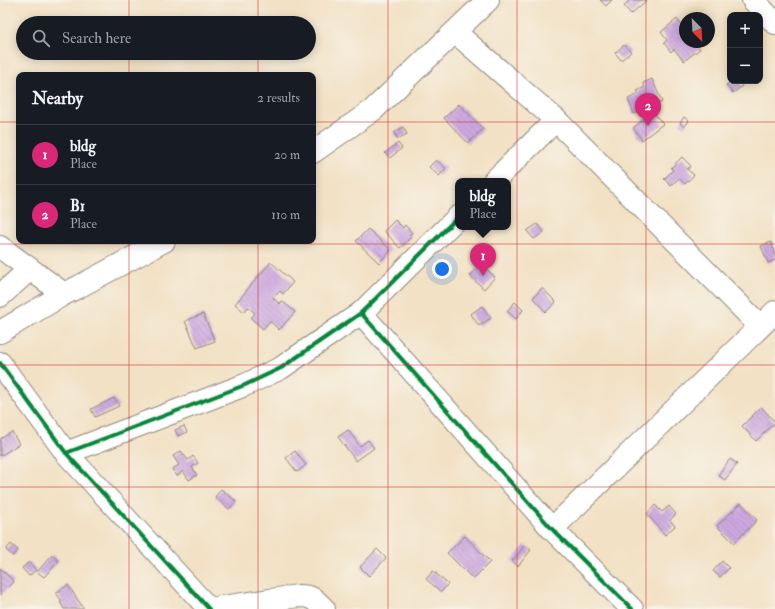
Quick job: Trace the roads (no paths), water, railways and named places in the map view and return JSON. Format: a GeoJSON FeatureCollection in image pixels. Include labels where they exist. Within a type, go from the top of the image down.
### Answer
{"type":"FeatureCollection","features":[{"type":"Feature","properties":{"kind":"street"},"geometry":{"type":"LineString","coordinates":[[316,150],[373,110],[488,0]]}},
{"type":"Feature","properties":{"kind":"street"},"geometry":{"type":"LineString","coordinates":[[753,0],[775,23]]}},
{"type":"Feature","properties":{"kind":"street"},"geometry":{"type":"LineString","coordinates":[[455,32],[556,120],[768,319],[552,529]]}},
{"type":"Feature","properties":{"kind":"street"},"geometry":{"type":"LineString","coordinates":[[497,178],[556,120]]}},
{"type":"Feature","properties":{"kind":"street"},"geometry":{"type":"LineString","coordinates":[[66,453],[246,385],[281,368],[361,313],[455,220]]}},
{"type":"Feature","properties":{"kind":"street"},"geometry":{"type":"LineString","coordinates":[[0,332],[64,294],[158,244]]}},
{"type":"Feature","properties":{"kind":"street"},"geometry":{"type":"LineString","coordinates":[[0,247],[64,294]]}},
{"type":"Feature","properties":{"kind":"street"},"geometry":{"type":"LineString","coordinates":[[0,296],[30,269]]}},
{"type":"Feature","properties":{"kind":"street"},"geometry":{"type":"LineString","coordinates":[[361,313],[552,529],[632,609]]}},
{"type":"Feature","properties":{"kind":"street"},"geometry":{"type":"LineString","coordinates":[[0,363],[66,453],[209,609],[298,596],[308,596],[314,598],[324,609]]}},
{"type":"Feature","properties":{"kind":"place","name":"B1"},"geometry":{"type":"Point","coordinates":[648,126]}},
{"type":"Feature","properties":{"kind":"place","name":"bldg"},"geometry":{"type":"Point","coordinates":[483,276]}}]}
